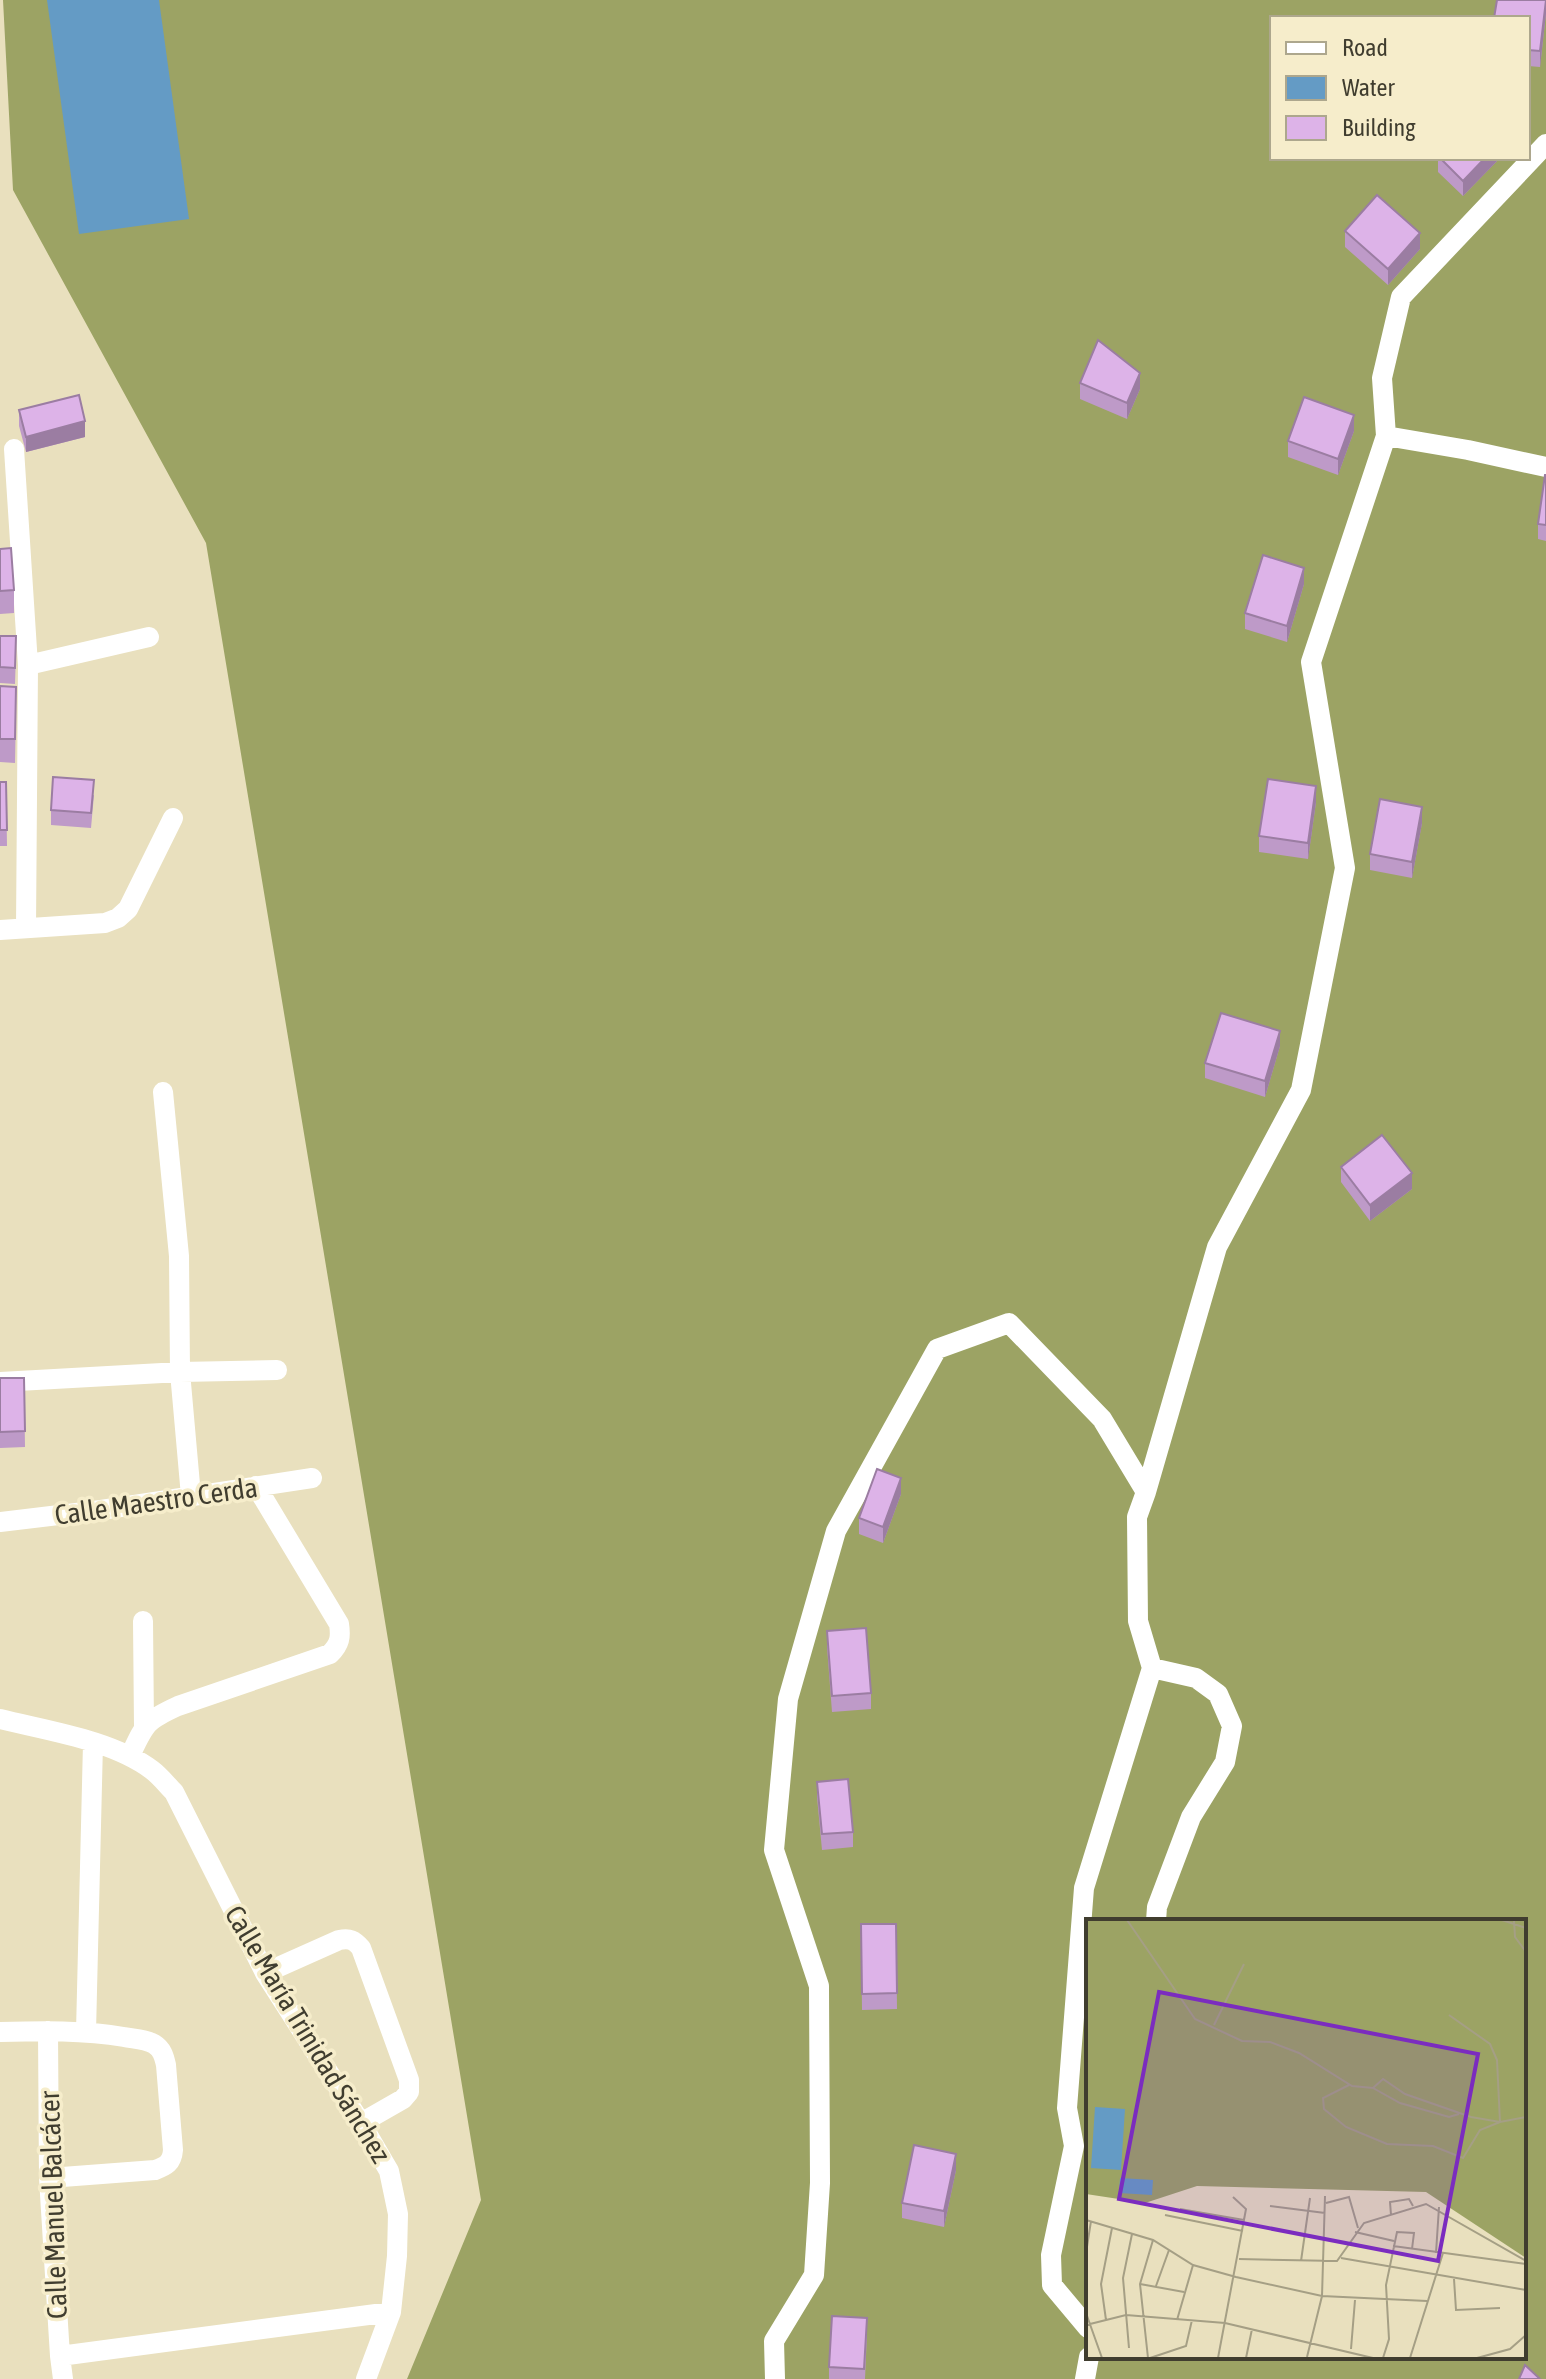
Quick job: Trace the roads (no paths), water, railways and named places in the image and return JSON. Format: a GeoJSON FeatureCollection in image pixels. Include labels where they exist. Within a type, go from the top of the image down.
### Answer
{"type":"FeatureCollection","features":[{"type":"Feature","properties":{"kind":"street"},"geometry":{"type":"LineString","coordinates":[[1086,2326],[1052,2285],[1051,2255],[1074,2146],[1067,2108],[1085,1928],[1084,1888],[1152,1668],[1138,1621],[1137,1517],[1217,1247],[1301,1090],[1345,868],[1311,662],[1386,436],[1382,378],[1401,297],[1546,144]]}},
{"type":"Feature","properties":{"kind":"street"},"geometry":{"type":"LineString","coordinates":[[1386,436],[1546,467]]}},
{"type":"Feature","properties":{"kind":"street"},"geometry":{"type":"LineString","coordinates":[[14,449],[28,665],[26,928]]}},
{"type":"Feature","properties":{"kind":"street"},"geometry":{"type":"LineString","coordinates":[[28,665],[149,637]]}},
{"type":"Feature","properties":{"kind":"street"},"geometry":{"type":"LineString","coordinates":[[0,930],[105,923],[118,918],[128,909],[173,818]]}},
{"type":"Feature","properties":{"kind":"street"},"geometry":{"type":"LineString","coordinates":[[163,1092],[179,1256],[180,1372],[191,1496]]}},
{"type":"Feature","properties":{"kind":"street"},"geometry":{"type":"LineString","coordinates":[[775,2379],[774,2341],[814,2275],[820,2168],[819,1986],[774,1850],[788,1699],[836,1531],[937,1349],[1009,1323],[1102,1419],[1146,1492]]}},
{"type":"Feature","properties":{"kind":"street"},"geometry":{"type":"LineString","coordinates":[[0,1382],[277,1370]]}},
{"type":"Feature","properties":{"kind":"street","name":"Calle Maestro Cerda"},"geometry":{"type":"LineString","coordinates":[[0,1522],[312,1478]]}},
{"type":"Feature","properties":{"kind":"street"},"geometry":{"type":"LineString","coordinates":[[130,1756],[144,1727],[160,1714],[330,1654],[338,1646],[341,1636],[339,1624],[256,1486]]}},
{"type":"Feature","properties":{"kind":"street"},"geometry":{"type":"LineString","coordinates":[[143,1621],[144,1727]]}},
{"type":"Feature","properties":{"kind":"street"},"geometry":{"type":"LineString","coordinates":[[1152,1668],[1196,1678],[1218,1694],[1232,1726],[1225,1762],[1191,1817],[1157,1907],[1156,1919]]}},
{"type":"Feature","properties":{"kind":"street","name":"Calle María Trinidad Sánchez"},"geometry":{"type":"LineString","coordinates":[[0,1719],[130,1756],[153,1771],[174,1792],[265,1973],[389,2171],[398,2214],[391,2312],[366,2379]]}},
{"type":"Feature","properties":{"kind":"street"},"geometry":{"type":"LineString","coordinates":[[86,2032],[93,1743]]}},
{"type":"Feature","properties":{"kind":"street"},"geometry":{"type":"LineString","coordinates":[[265,1973],[339,1940],[348,1938],[361,1948],[409,2080],[409,2092],[403,2099],[361,2123]]}},
{"type":"Feature","properties":{"kind":"street","name":"Calle Manuel Balcácer"},"geometry":{"type":"LineString","coordinates":[[48,2031],[49,2178],[63,2379]]}},
{"type":"Feature","properties":{"kind":"street"},"geometry":{"type":"LineString","coordinates":[[0,2032],[86,2032],[146,2041],[163,2052],[172,2158],[167,2165],[155,2170],[49,2178]]}},
{"type":"Feature","properties":{"kind":"street"},"geometry":{"type":"LineString","coordinates":[[60,2356],[391,2312]]}},
{"type":"Feature","properties":{"kind":"street"},"geometry":{"type":"LineString","coordinates":[[1085,2379],[1089,2359]]}},
{"type":"Feature","properties":{"kind":"water"},"geometry":{"type":"Polygon","coordinates":[[[47,0],[159,0],[189,219],[79,234],[47,0]]]}}]}
